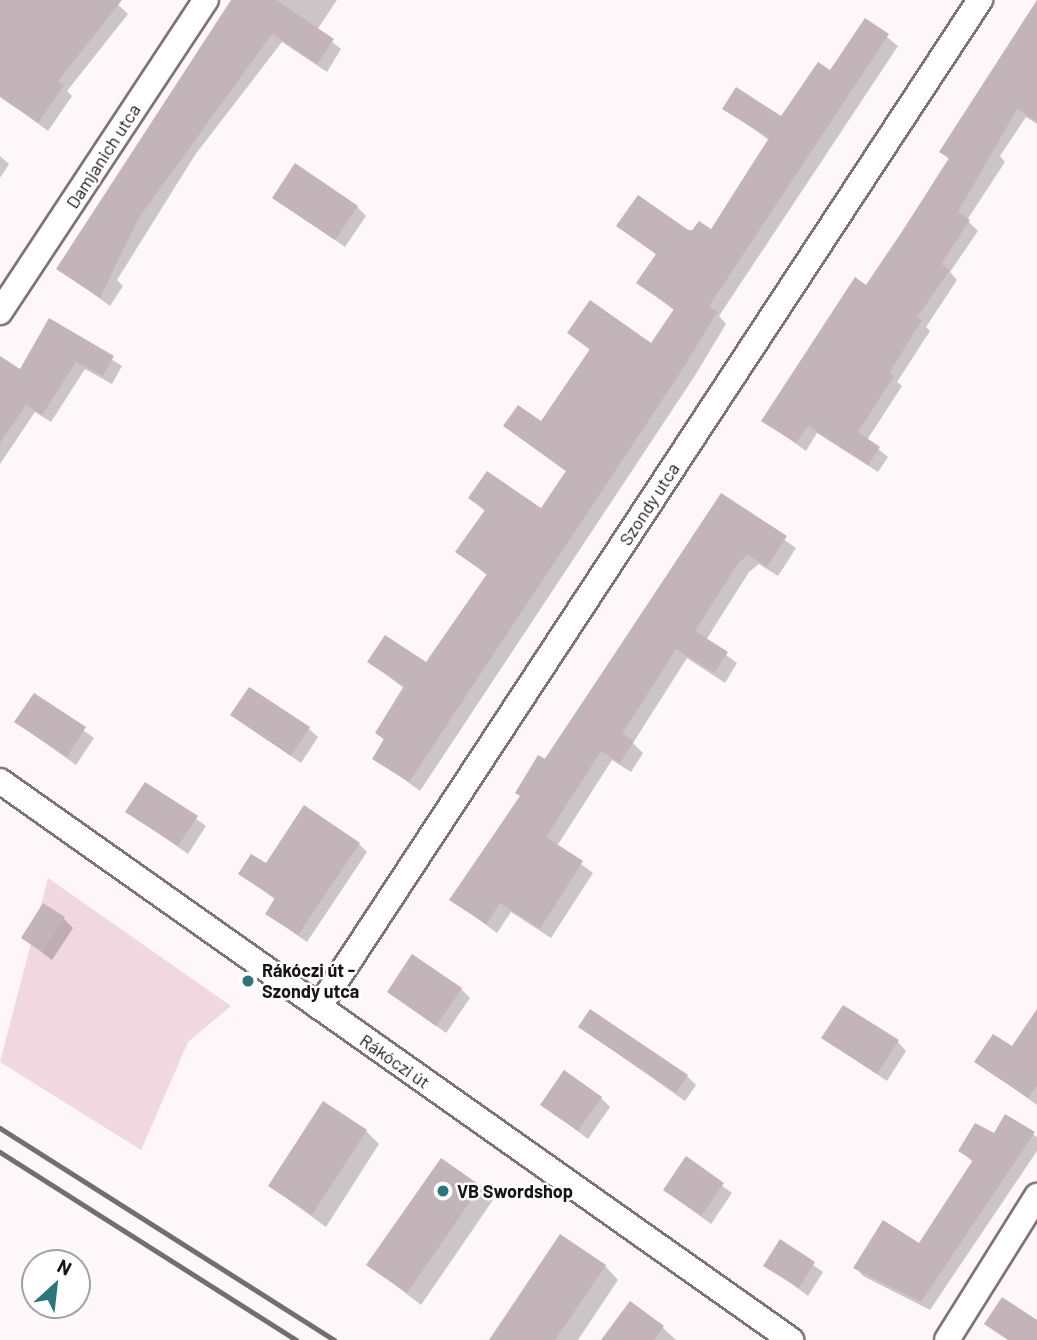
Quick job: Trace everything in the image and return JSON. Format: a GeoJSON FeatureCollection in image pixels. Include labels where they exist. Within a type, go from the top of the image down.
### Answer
{"type":"FeatureCollection","features":[{"type":"Feature","properties":{"kind":"street","name":"Damjanich utca"},"geometry":{"type":"LineString","coordinates":[[0,312],[206,0]]}},
{"type":"Feature","properties":{"kind":"street","name":"Szondy utca"},"geometry":{"type":"LineString","coordinates":[[319,1007],[980,0]]}},
{"type":"Feature","properties":{"kind":"street","name":"Rákóczi út"},"geometry":{"type":"LineString","coordinates":[[0,781],[791,1340]]}},
{"type":"Feature","properties":{"kind":"street"},"geometry":{"type":"LineString","coordinates":[[947,1340],[1037,1196]]}},
{"type":"Feature","properties":{"kind":"shaded area"},"geometry":{"type":"Polygon","coordinates":[[[48,878],[231,1006],[188,1042],[141,1150],[0,1062],[48,878]]]}},
{"type":"Feature","properties":{"kind":"building"},"geometry":{"type":"Polygon","coordinates":[[[0,0],[122,0],[58,81],[64,85],[38,123],[0,97],[0,0]]]}},
{"type":"Feature","properties":{"kind":"building"},"geometry":{"type":"Polygon","coordinates":[[[231,0],[276,0],[334,39],[317,64],[272,34],[138,219],[100,298],[56,269],[231,0]]]}},
{"type":"Feature","properties":{"kind":"building"},"geometry":{"type":"Polygon","coordinates":[[[1037,0],[1037,122],[1017,109],[958,212],[970,220],[941,264],[950,270],[917,317],[922,320],[889,373],[894,376],[858,432],[880,447],[868,465],[808,426],[796,443],[761,421],[855,277],[866,285],[903,230],[949,158],[939,152],[1037,0]]]}},
{"type":"Feature","properties":{"kind":"building"},"geometry":{"type":"Polygon","coordinates":[[[865,18],[889,34],[709,306],[717,312],[684,367],[409,782],[372,759],[384,739],[375,733],[404,686],[367,662],[385,635],[426,662],[487,574],[455,552],[485,510],[468,498],[487,471],[541,508],[566,471],[503,426],[518,405],[541,421],[590,349],[567,333],[590,300],[651,343],[674,309],[636,283],[656,254],[616,226],[638,195],[691,232],[699,221],[711,229],[769,138],[722,109],[736,87],[781,116],[818,62],[830,70],[865,18]]]}},
{"type":"Feature","properties":{"kind":"building"},"geometry":{"type":"Polygon","coordinates":[[[295,163],[358,206],[335,240],[272,198],[295,163]]]}},
{"type":"Feature","properties":{"kind":"building"},"geometry":{"type":"Polygon","coordinates":[[[49,318],[114,356],[103,376],[76,362],[42,415],[26,405],[0,443],[0,356],[20,369],[49,318]]]}},
{"type":"Feature","properties":{"kind":"building"},"geometry":{"type":"Polygon","coordinates":[[[721,493],[787,536],[767,567],[748,555],[739,562],[695,631],[728,652],[714,673],[676,649],[622,734],[634,741],[620,763],[601,751],[546,837],[583,861],[540,929],[500,903],[486,924],[449,900],[520,796],[515,793],[538,755],[545,759],[721,493]]]}},
{"type":"Feature","properties":{"kind":"building"},"geometry":{"type":"Polygon","coordinates":[[[249,687],[310,727],[291,756],[230,715],[249,687]]]}},
{"type":"Feature","properties":{"kind":"building"},"geometry":{"type":"Polygon","coordinates":[[[34,693],[86,727],[67,757],[14,722],[34,693]]]}},
{"type":"Feature","properties":{"kind":"building"},"geometry":{"type":"Polygon","coordinates":[[[145,782],[198,816],[178,846],[125,812],[145,782]]]}},
{"type":"Feature","properties":{"kind":"building"},"geometry":{"type":"Polygon","coordinates":[[[304,805],[360,843],[298,935],[265,914],[275,898],[238,874],[251,854],[266,863],[304,805]]]}},
{"type":"Feature","properties":{"kind":"building"},"geometry":{"type":"Polygon","coordinates":[[[43,903],[65,917],[42,952],[21,938],[43,903]]]}},
{"type":"Feature","properties":{"kind":"building"},"geometry":{"type":"Polygon","coordinates":[[[412,954],[462,988],[436,1026],[387,992],[412,954]]]}},
{"type":"Feature","properties":{"kind":"building"},"geometry":{"type":"Polygon","coordinates":[[[843,1005],[899,1040],[877,1074],[821,1038],[843,1005]]]}},
{"type":"Feature","properties":{"kind":"building"},"geometry":{"type":"Polygon","coordinates":[[[590,1009],[688,1075],[676,1093],[578,1027],[590,1009]]]}},
{"type":"Feature","properties":{"kind":"building"},"geometry":{"type":"Polygon","coordinates":[[[1037,1009],[1037,1085],[1028,1098],[974,1062],[993,1034],[1012,1046],[1037,1009]]]}},
{"type":"Feature","properties":{"kind":"building"},"geometry":{"type":"Polygon","coordinates":[[[564,1070],[602,1097],[578,1131],[540,1105],[564,1070]]]}},
{"type":"Feature","properties":{"kind":"building"},"geometry":{"type":"Polygon","coordinates":[[[323,1101],[367,1130],[312,1215],[268,1186],[323,1101]]]}},
{"type":"Feature","properties":{"kind":"building"},"geometry":{"type":"Polygon","coordinates":[[[1005,1114],[1035,1132],[921,1302],[853,1268],[883,1220],[919,1243],[973,1160],[958,1151],[975,1123],[994,1133],[1005,1114]]]}},
{"type":"Feature","properties":{"kind":"building"},"geometry":{"type":"Polygon","coordinates":[[[686,1156],[724,1183],[701,1216],[663,1190],[686,1156]]]}},
{"type":"Feature","properties":{"kind":"building"},"geometry":{"type":"Polygon","coordinates":[[[441,1158],[481,1186],[407,1293],[366,1265],[441,1158]]]}},
{"type":"Feature","properties":{"kind":"building"},"geometry":{"type":"Polygon","coordinates":[[[560,1234],[606,1265],[555,1340],[489,1340],[560,1234]]]}},
{"type":"Feature","properties":{"kind":"building"},"geometry":{"type":"Polygon","coordinates":[[[780,1239],[815,1262],[799,1288],[763,1266],[780,1239]]]}},
{"type":"Feature","properties":{"kind":"building"},"geometry":{"type":"Polygon","coordinates":[[[1002,1297],[1037,1320],[1037,1340],[1008,1340],[984,1324],[1002,1297]]]}},
{"type":"Feature","properties":{"kind":"building"},"geometry":{"type":"Polygon","coordinates":[[[630,1301],[664,1326],[654,1340],[601,1340],[630,1301]]]}},
{"type":"Feature","properties":{"kind":"railway"},"geometry":{"type":"LineString","coordinates":[[0,1128],[334,1340]]}},
{"type":"Feature","properties":{"kind":"railway"},"geometry":{"type":"LineString","coordinates":[[0,1152],[296,1340]]}},
{"type":"Feature","properties":{"kind":"place","name":"Rákóczi út - Szondy utca"},"geometry":{"type":"Point","coordinates":[248,981]}},
{"type":"Feature","properties":{"kind":"place","name":"VB Swordshop"},"geometry":{"type":"Point","coordinates":[443,1191]}}]}
